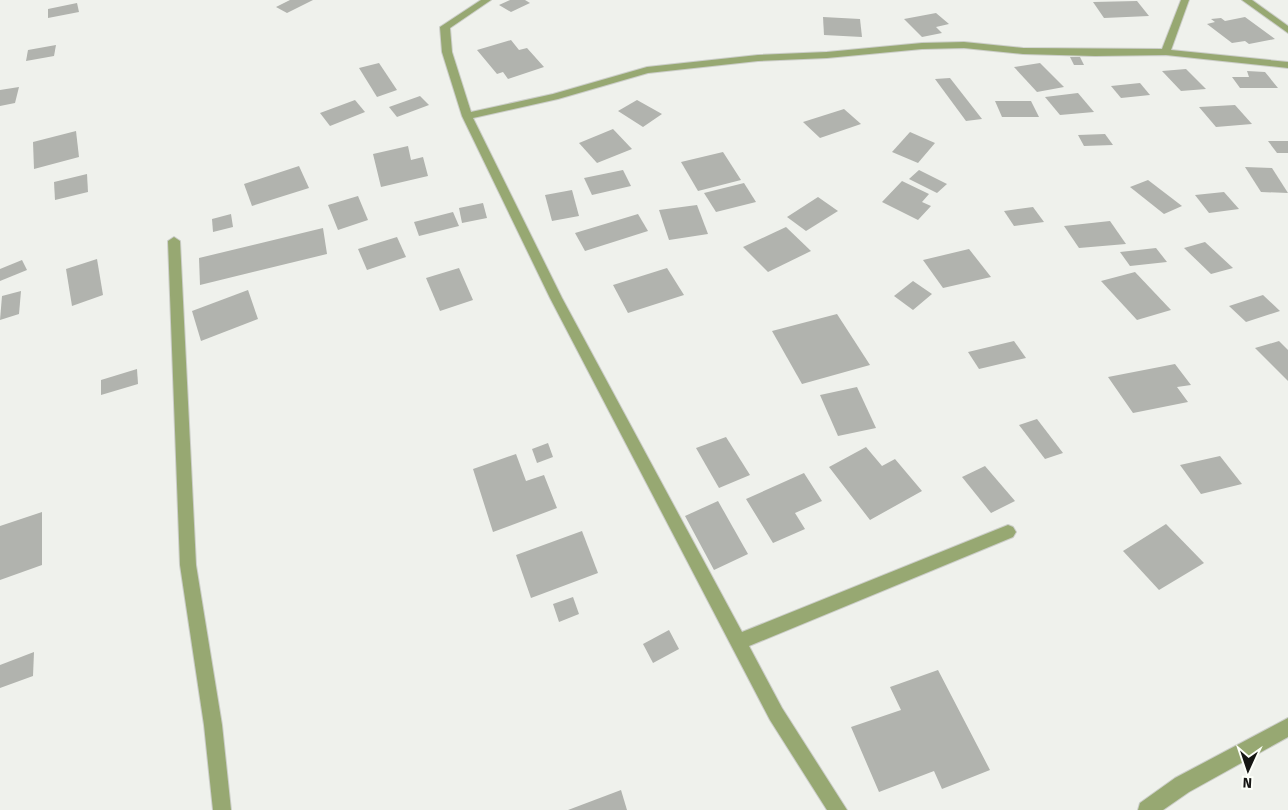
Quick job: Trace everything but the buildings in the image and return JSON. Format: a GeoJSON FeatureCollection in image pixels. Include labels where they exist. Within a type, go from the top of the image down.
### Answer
{"type":"FeatureCollection","features":[{"type":"Feature","properties":{"kind":"street"},"geometry":{"type":"LineString","coordinates":[[487,0],[445,27],[447,52],[467,116],[556,298],[776,714],[838,810]]}},
{"type":"Feature","properties":{"kind":"street"},"geometry":{"type":"LineString","coordinates":[[1166,52],[1185,0]]}},
{"type":"Feature","properties":{"kind":"street"},"geometry":{"type":"LineString","coordinates":[[1246,0],[1288,30]]}},
{"type":"Feature","properties":{"kind":"street"},"geometry":{"type":"LineString","coordinates":[[467,116],[555,96],[647,70],[758,58],[827,55],[922,46],[964,45],[1023,51],[1086,53],[1166,52],[1288,65]]}},
{"type":"Feature","properties":{"kind":"street"},"geometry":{"type":"LineString","coordinates":[[174,241],[188,565],[212,725],[222,810]]}},
{"type":"Feature","properties":{"kind":"street"},"geometry":{"type":"LineString","coordinates":[[739,642],[1008,532]]}},
{"type":"Feature","properties":{"kind":"street"},"geometry":{"type":"LineString","coordinates":[[1147,810],[1182,785],[1288,728]]}}]}
